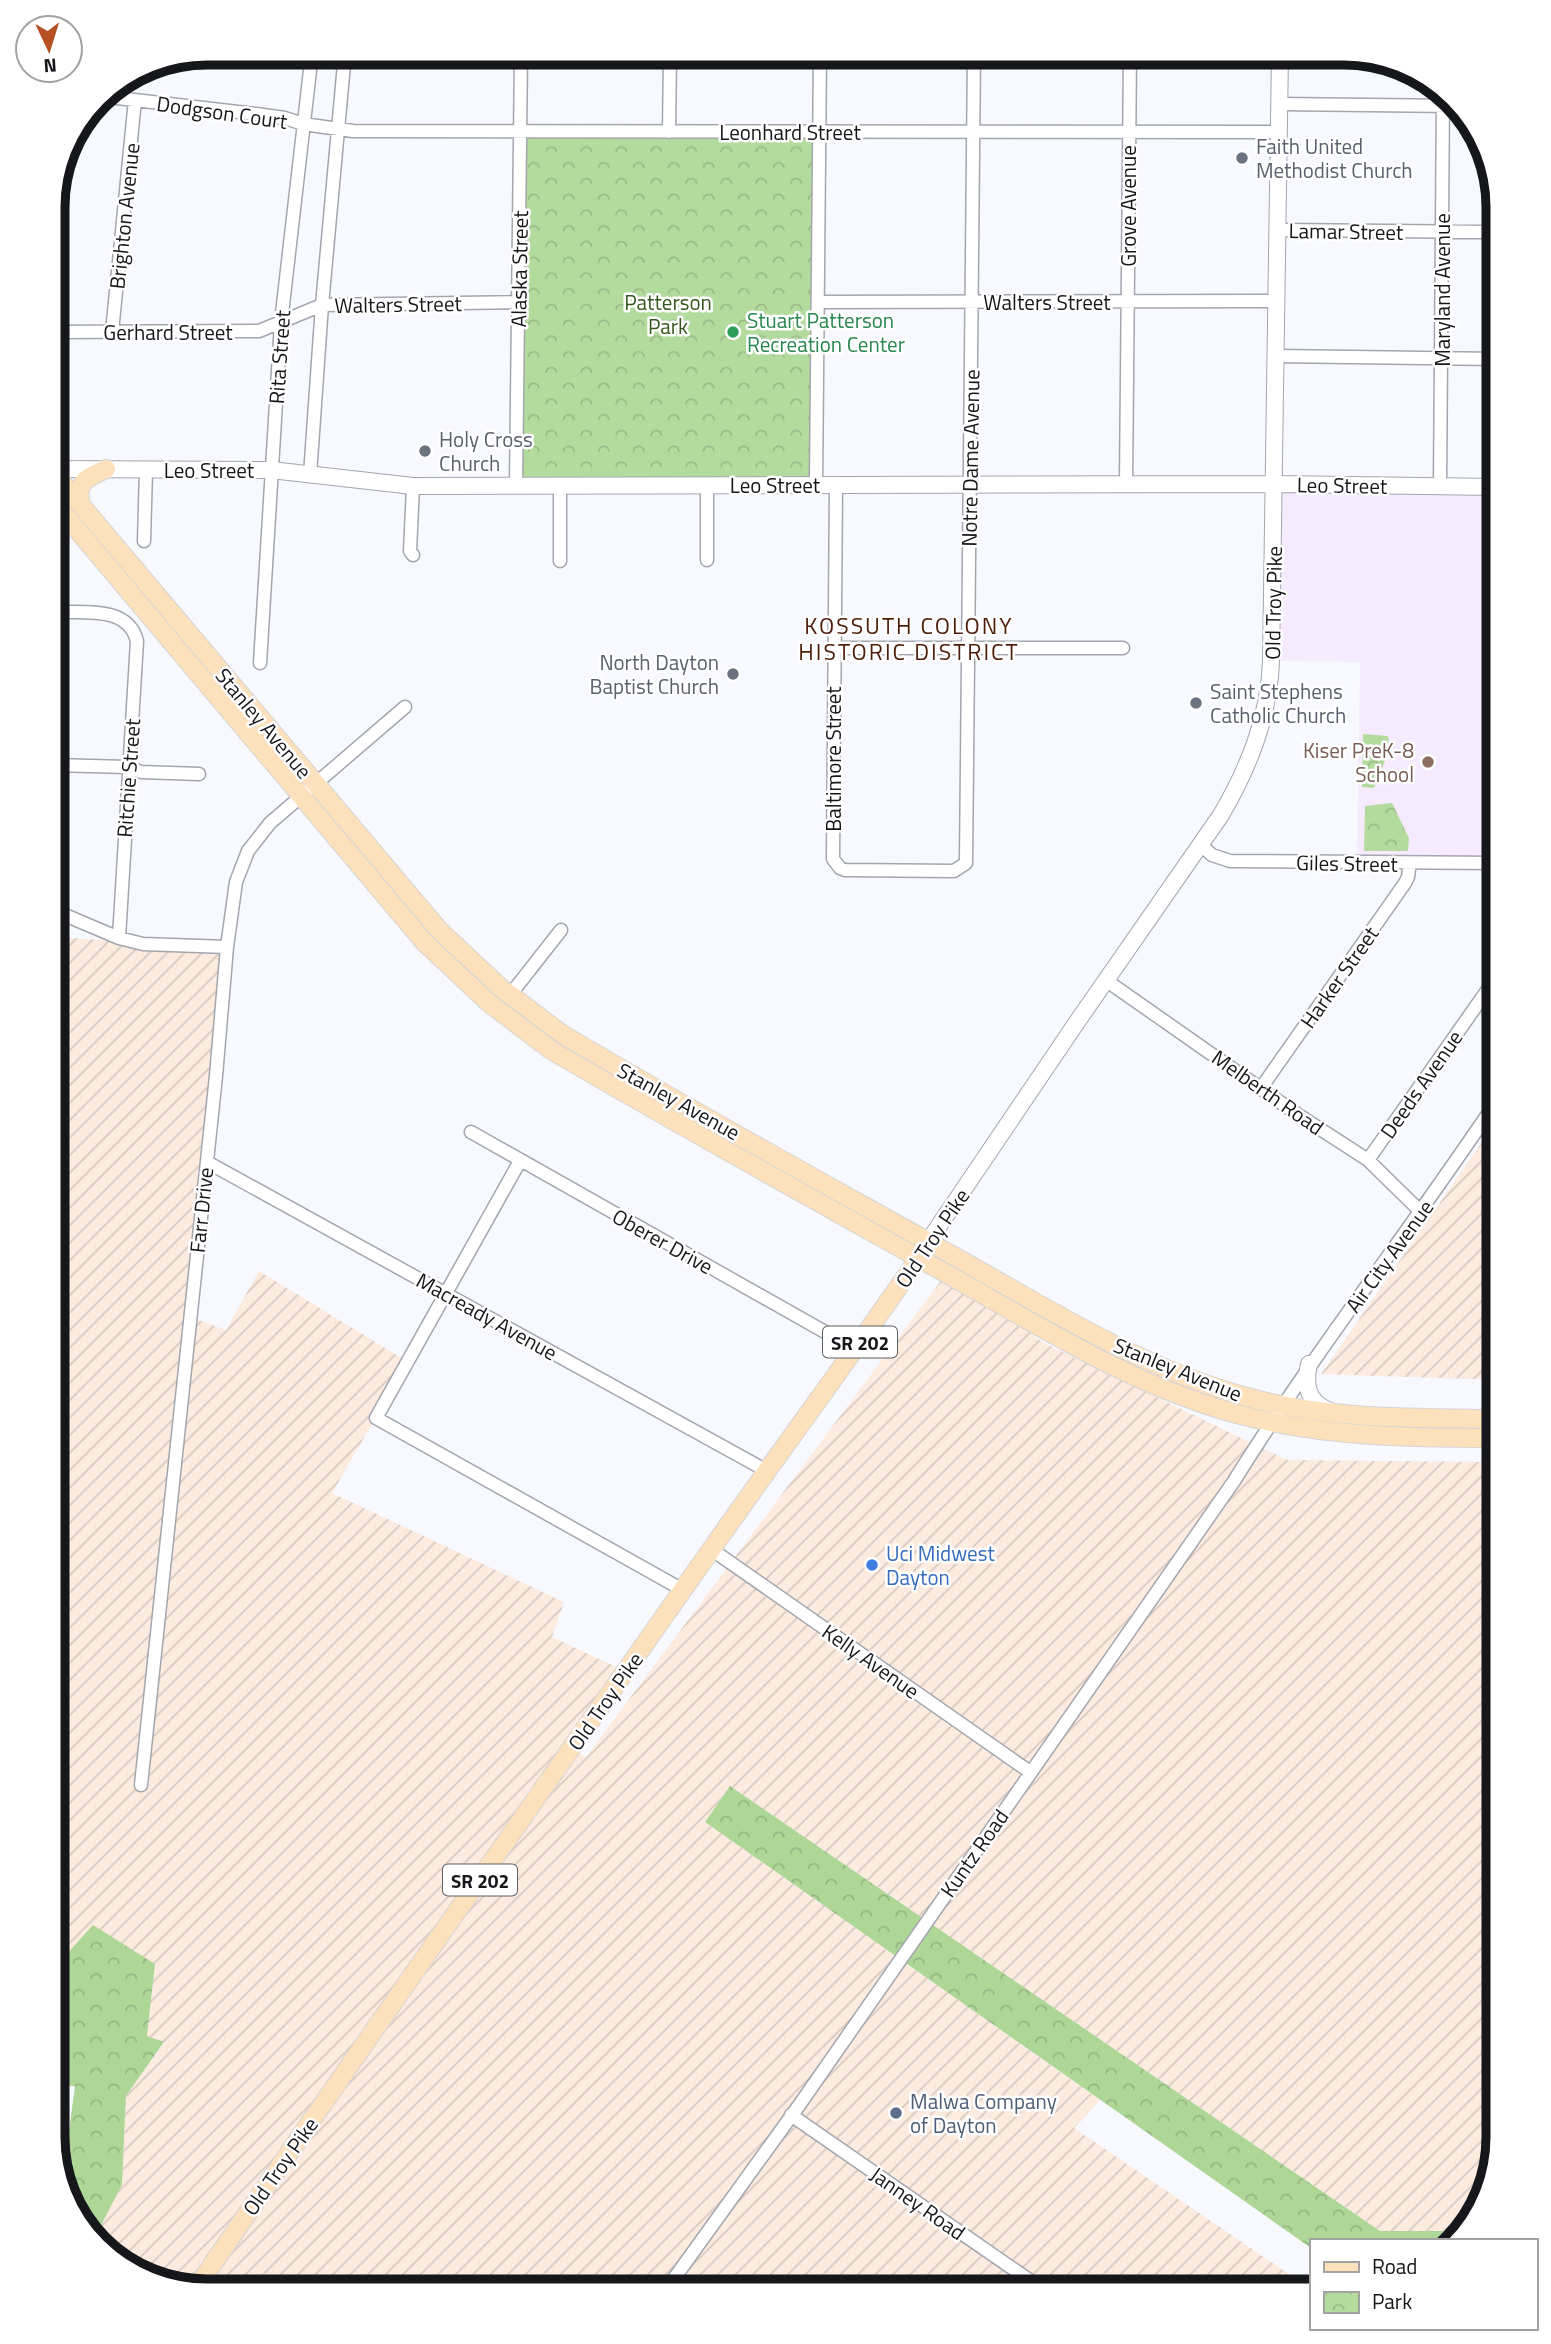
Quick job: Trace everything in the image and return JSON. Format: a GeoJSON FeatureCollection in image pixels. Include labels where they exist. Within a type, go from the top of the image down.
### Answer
{"type":"FeatureCollection","features":[{"type":"Feature","properties":{"kind":"main road"},"geometry":{"type":"LineString","coordinates":[[82,507],[78,495],[81,486],[88,477],[106,469]]}},
{"type":"Feature","properties":{"kind":"main road","name":"Stanley Avenue"},"geometry":{"type":"LineString","coordinates":[[65,485],[439,930],[510,995],[562,1034],[1095,1336],[1186,1377],[1246,1397],[1278,1413],[1292,1427],[1390,1437],[1486,1438]]}},
{"type":"Feature","properties":{"kind":"main road","name":"Stanley Avenue"},"geometry":{"type":"LineString","coordinates":[[65,515],[425,943],[489,1003],[551,1050],[1089,1354],[1179,1395],[1241,1415],[1278,1413],[1486,1419]]}},
{"type":"Feature","properties":{"kind":"main road","name":"Old Troy Pike"},"geometry":{"type":"LineString","coordinates":[[202,2279],[928,1242]]}},
{"type":"Feature","properties":{"kind":"street","name":"Rita Street"},"geometry":{"type":"LineString","coordinates":[[260,663],[281,322],[310,65]]}},
{"type":"Feature","properties":{"kind":"street","name":"Rita Street"},"geometry":{"type":"LineString","coordinates":[[310,475],[344,65]]}},
{"type":"Feature","properties":{"kind":"street","name":"Alaska Street"},"geometry":{"type":"LineString","coordinates":[[516,485],[521,65]]}},
{"type":"Feature","properties":{"kind":"street"},"geometry":{"type":"LineString","coordinates":[[669,132],[670,65]]}},
{"type":"Feature","properties":{"kind":"street"},"geometry":{"type":"LineString","coordinates":[[816,485],[820,65]]}},
{"type":"Feature","properties":{"kind":"street","name":"Notre Dame Avenue"},"geometry":{"type":"LineString","coordinates":[[966,863],[974,65]]}},
{"type":"Feature","properties":{"kind":"street","name":"Grove Avenue"},"geometry":{"type":"LineString","coordinates":[[1126,484],[1130,65]]}},
{"type":"Feature","properties":{"kind":"street","name":"Old Troy Pike"},"geometry":{"type":"LineString","coordinates":[[928,1242],[1201,845],[1237,787],[1256,743],[1267,701],[1271,671],[1280,65]]}},
{"type":"Feature","properties":{"kind":"street","name":"Dodgson Court"},"geometry":{"type":"LineString","coordinates":[[116,98],[275,117],[303,124]]}},
{"type":"Feature","properties":{"kind":"street","name":"Brighton Avenue"},"geometry":{"type":"LineString","coordinates":[[112,332],[135,100]]}},
{"type":"Feature","properties":{"kind":"street"},"geometry":{"type":"LineString","coordinates":[[1279,104],[1440,102]]}},
{"type":"Feature","properties":{"kind":"street","name":"Maryland Avenue"},"geometry":{"type":"LineString","coordinates":[[1440,486],[1442,232],[1447,109]]}},
{"type":"Feature","properties":{"kind":"street","name":"Leonhard Street"},"geometry":{"type":"LineString","coordinates":[[303,124],[353,131],[1279,132]]}},
{"type":"Feature","properties":{"kind":"street","name":"Lamar Street"},"geometry":{"type":"LineString","coordinates":[[1278,230],[1486,232]]}},
{"type":"Feature","properties":{"kind":"street","name":"Walters Street"},"geometry":{"type":"LineString","coordinates":[[818,302],[1277,301]]}},
{"type":"Feature","properties":{"kind":"street","name":"Walters Street"},"geometry":{"type":"LineString","coordinates":[[281,322],[322,305],[519,302]]}},
{"type":"Feature","properties":{"kind":"street","name":"Gerhard Street"},"geometry":{"type":"LineString","coordinates":[[65,332],[259,331],[281,322]]}},
{"type":"Feature","properties":{"kind":"street"},"geometry":{"type":"LineString","coordinates":[[1276,356],[1486,359]]}},
{"type":"Feature","properties":{"kind":"street","name":"Leo Street"},"geometry":{"type":"LineString","coordinates":[[65,470],[271,470],[413,486],[1275,484],[1486,487]]}},
{"type":"Feature","properties":{"kind":"street"},"geometry":{"type":"LineString","coordinates":[[144,541],[146,470]]}},
{"type":"Feature","properties":{"kind":"street"},"geometry":{"type":"LineString","coordinates":[[560,485],[560,561]]}},
{"type":"Feature","properties":{"kind":"street"},"geometry":{"type":"LineString","coordinates":[[707,485],[707,560]]}},
{"type":"Feature","properties":{"kind":"street","name":"Baltimore Street"},"geometry":{"type":"LineString","coordinates":[[836,485],[832,853],[835,864],[845,870],[954,871],[966,863]]}},
{"type":"Feature","properties":{"kind":"street"},"geometry":{"type":"LineString","coordinates":[[413,486],[410,551],[413,555]]}},
{"type":"Feature","properties":{"kind":"street","name":"Ritchie Street"},"geometry":{"type":"LineString","coordinates":[[65,612],[108,614],[127,622],[136,636],[119,938]]}},
{"type":"Feature","properties":{"kind":"street"},"geometry":{"type":"LineString","coordinates":[[834,648],[1123,648]]}},
{"type":"Feature","properties":{"kind":"street","name":"Farr Drive"},"geometry":{"type":"LineString","coordinates":[[141,1785],[227,947],[236,882],[248,851],[270,823],[405,707]]}},
{"type":"Feature","properties":{"kind":"street"},"geometry":{"type":"LineString","coordinates":[[65,765],[128,767],[141,772],[199,774]]}},
{"type":"Feature","properties":{"kind":"street","name":"Giles Street"},"geometry":{"type":"LineString","coordinates":[[1201,845],[1212,855],[1230,861],[1486,863]]}},
{"type":"Feature","properties":{"kind":"street","name":"Harker Street"},"geometry":{"type":"LineString","coordinates":[[1261,1088],[1405,883],[1410,863]]}},
{"type":"Feature","properties":{"kind":"street"},"geometry":{"type":"LineString","coordinates":[[65,915],[119,938],[143,944],[227,947]]}},
{"type":"Feature","properties":{"kind":"street"},"geometry":{"type":"LineString","coordinates":[[510,995],[561,930]]}},
{"type":"Feature","properties":{"kind":"street","name":"Melberth Road"},"geometry":{"type":"LineString","coordinates":[[1107,981],[1368,1160],[1421,1212]]}},
{"type":"Feature","properties":{"kind":"street","name":"Deeds Avenue"},"geometry":{"type":"LineString","coordinates":[[1368,1160],[1486,993]]}},
{"type":"Feature","properties":{"kind":"street","name":"Air City Avenue"},"geometry":{"type":"LineString","coordinates":[[1278,1413],[1309,1364],[1421,1212],[1486,1118]]}},
{"type":"Feature","properties":{"kind":"street","name":"Oberer Drive"},"geometry":{"type":"LineString","coordinates":[[471,1132],[855,1349]]}},
{"type":"Feature","properties":{"kind":"street"},"geometry":{"type":"LineString","coordinates":[[520,1161],[376,1418],[683,1590]]}},
{"type":"Feature","properties":{"kind":"street","name":"Macready Avenue"},"geometry":{"type":"LineString","coordinates":[[207,1162],[766,1471]]}},
{"type":"Feature","properties":{"kind":"street"},"geometry":{"type":"LineString","coordinates":[[1309,1364],[1306,1377],[1308,1394],[1314,1403],[1339,1414]]}},
{"type":"Feature","properties":{"kind":"street","name":"Kuntz Road"},"geometry":{"type":"LineString","coordinates":[[674,2279],[792,2115],[1234,1481],[1278,1413]]}},
{"type":"Feature","properties":{"kind":"street","name":"Kelly Avenue"},"geometry":{"type":"LineString","coordinates":[[711,1549],[1030,1772]]}},
{"type":"Feature","properties":{"kind":"street","name":"Janney Road"},"geometry":{"type":"LineString","coordinates":[[792,2115],[1028,2279]]}},
{"type":"Feature","properties":{"kind":"shaded area","name":"Kiser PreK-8 School"},"geometry":{"type":"Polygon","coordinates":[[[1275,484],[1486,487],[1486,863],[1357,863],[1360,662],[1271,661],[1275,484]]]}},
{"type":"Feature","properties":{"kind":"shaded area"},"geometry":{"type":"Polygon","coordinates":[[[65,938],[227,947],[190,1317],[226,1330],[259,1271],[408,1362],[332,1493],[564,1602],[552,1637],[625,1671],[572,1750],[586,1757],[946,1274],[1044,1343],[1287,1460],[1486,1462],[1486,2137],[1485,2156],[1475,2191],[1451,2231],[1380,2231],[730,1786],[705,1822],[1100,2100],[1074,2128],[1296,2279],[179,2277],[144,2265],[113,2244],[99,2230],[122,2185],[126,2096],[164,2043],[147,2036],[155,1964],[65,1968],[65,938]]]}},
{"type":"Feature","properties":{"kind":"shaded area"},"geometry":{"type":"Polygon","coordinates":[[[1486,1136],[1486,1380],[1321,1374],[1486,1136]]]}},
{"type":"Feature","properties":{"kind":"green space","name":"Patterson Park"},"geometry":{"type":"Polygon","coordinates":[[[520,132],[819,132],[816,485],[516,485],[520,132]]]}},
{"type":"Feature","properties":{"kind":"green space"},"geometry":{"type":"Polygon","coordinates":[[[1363,734],[1388,736],[1386,756],[1374,788],[1362,787],[1363,734]]]}},
{"type":"Feature","properties":{"kind":"green space"},"geometry":{"type":"Polygon","coordinates":[[[1392,803],[1409,838],[1408,851],[1364,851],[1365,806],[1392,803]]]}},
{"type":"Feature","properties":{"kind":"green space"},"geometry":{"type":"Polygon","coordinates":[[[730,1786],[1380,2231],[1451,2231],[1444,2239],[1310,2239],[1310,2247],[705,1822],[730,1786]]]}},
{"type":"Feature","properties":{"kind":"green space"},"geometry":{"type":"Polygon","coordinates":[[[93,1925],[155,1964],[147,2036],[164,2042],[126,2096],[122,2185],[99,2230],[76,2191],[66,2156],[75,2086],[65,2086],[65,1956],[93,1925]]]}},
{"type":"Feature","properties":{"kind":"place","name":"Faith United Methodist Church"},"geometry":{"type":"Point","coordinates":[1242,158]}},
{"type":"Feature","properties":{"kind":"place","name":"Stuart Patterson Recreation Center"},"geometry":{"type":"Point","coordinates":[733,332]}},
{"type":"Feature","properties":{"kind":"place","name":"Holy Cross Church"},"geometry":{"type":"Point","coordinates":[425,451]}},
{"type":"Feature","properties":{"kind":"place","name":"North Dayton Baptist Church"},"geometry":{"type":"Point","coordinates":[733,674]}},
{"type":"Feature","properties":{"kind":"place","name":"Saint Stephens Catholic Church"},"geometry":{"type":"Point","coordinates":[1196,703]}},
{"type":"Feature","properties":{"kind":"place","name":"Kiser PreK-8 School"},"geometry":{"type":"Point","coordinates":[1428,762]}},
{"type":"Feature","properties":{"kind":"place","name":"Uci Midwest Dayton"},"geometry":{"type":"Point","coordinates":[872,1565]}},
{"type":"Feature","properties":{"kind":"place","name":"Malwa Company of Dayton"},"geometry":{"type":"Point","coordinates":[896,2113]}},
{"type":"Feature","properties":{"kind":"district","name":"KOSSUTH COLONY HISTORIC DISTRICT"},"geometry":{"type":"Point","coordinates":[909,638]}}]}
